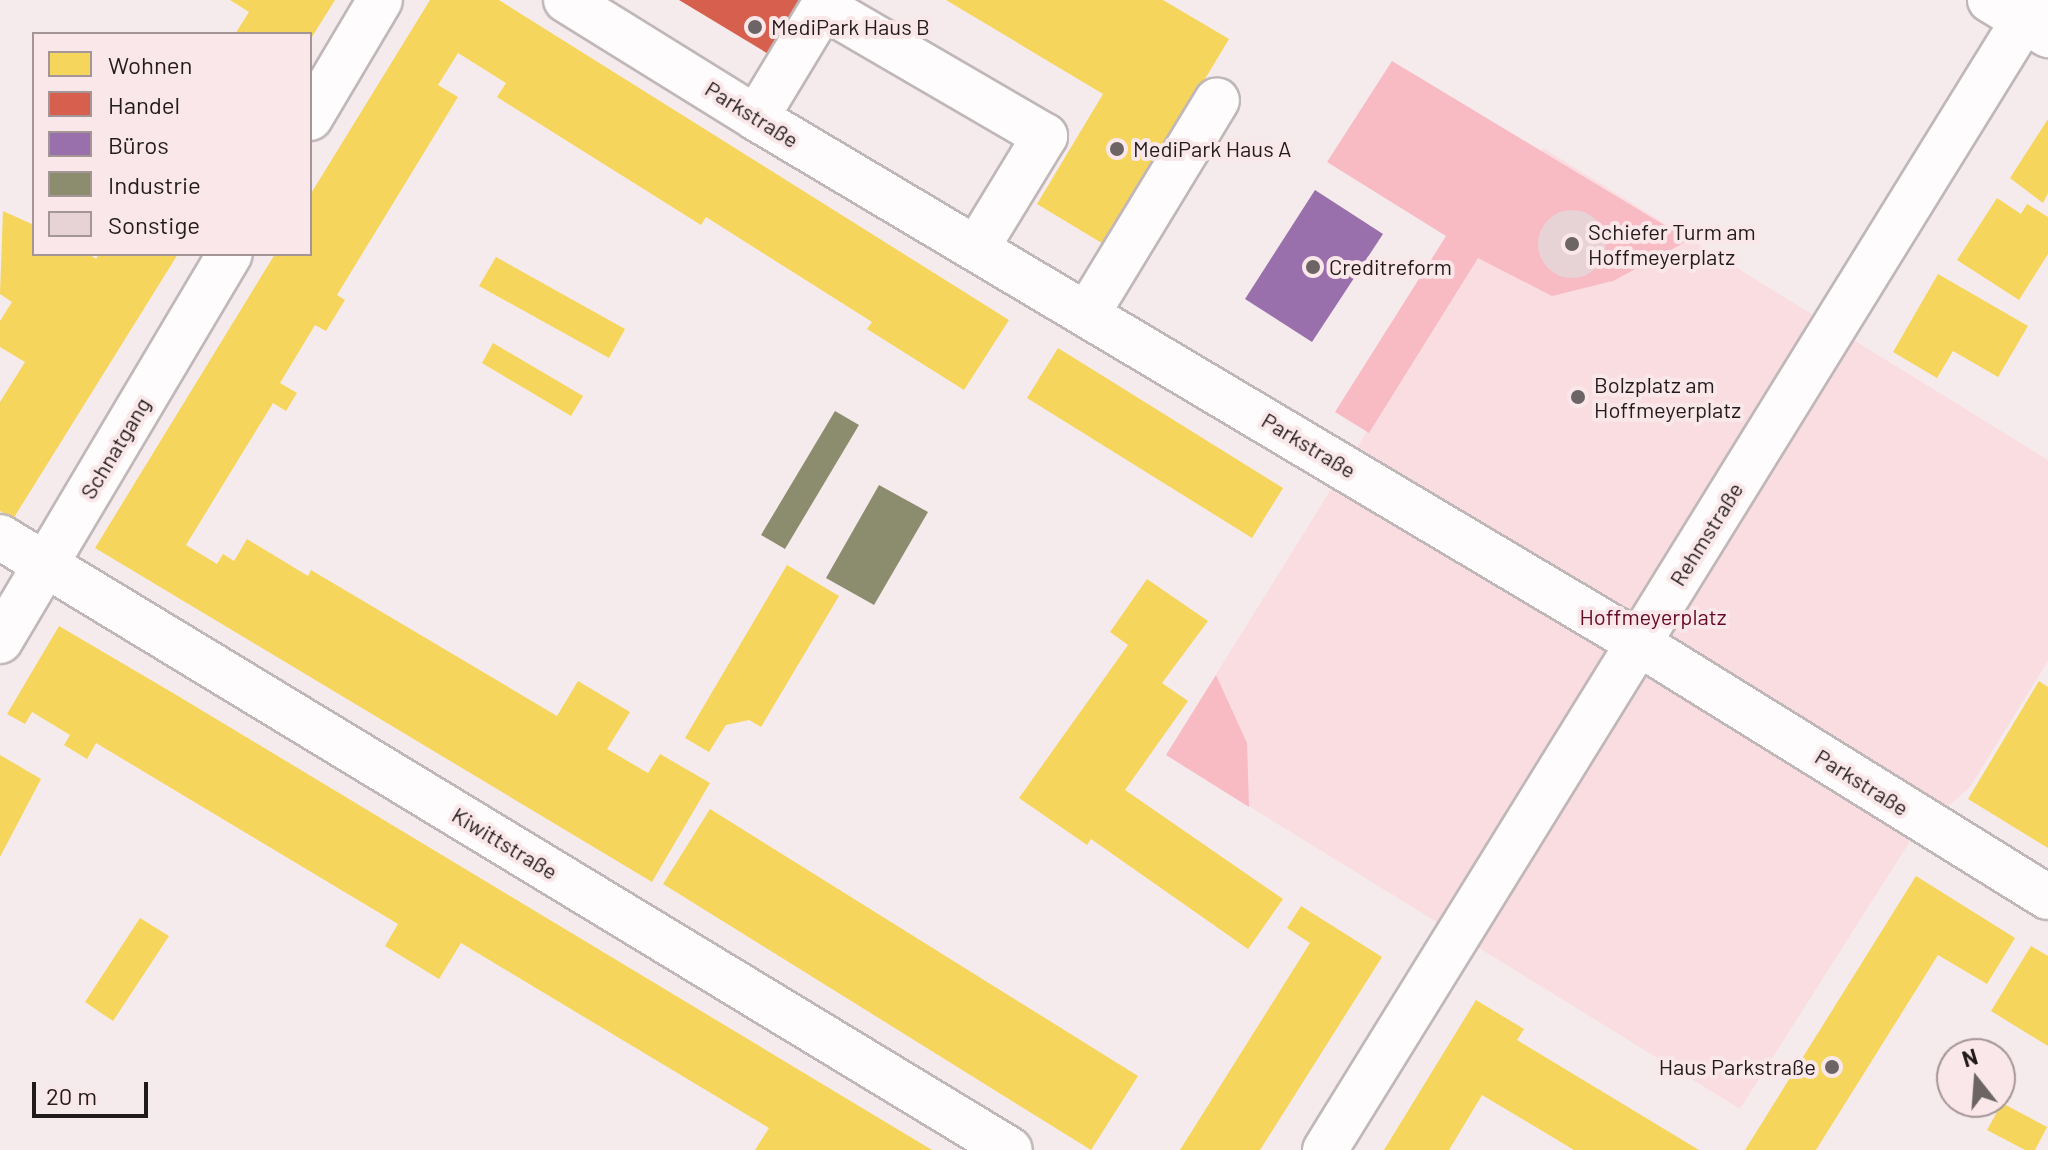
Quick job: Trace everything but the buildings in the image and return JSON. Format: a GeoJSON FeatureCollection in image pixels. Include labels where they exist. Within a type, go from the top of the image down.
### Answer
{"type":"FeatureCollection","features":[{"type":"Feature","properties":{"kind":"street"},"geometry":{"type":"LineString","coordinates":[[312,115],[380,0]]}},
{"type":"Feature","properties":{"kind":"street","name":"Parkstraße"},"geometry":{"type":"LineString","coordinates":[[566,0],[756,118],[1638,643],[2048,897]]}},
{"type":"Feature","properties":{"kind":"street"},"geometry":{"type":"LineString","coordinates":[[756,118],[823,7],[1045,136],[976,249]]}},
{"type":"Feature","properties":{"kind":"street","name":"Rehmstraße"},"geometry":{"type":"LineString","coordinates":[[1325,1150],[2024,14]]}},
{"type":"Feature","properties":{"kind":"street"},"geometry":{"type":"LineString","coordinates":[[1087,314],[1217,100]]}},
{"type":"Feature","properties":{"kind":"street","name":"Schnatgang"},"geometry":{"type":"LineString","coordinates":[[0,641],[229,256]]}},
{"type":"Feature","properties":{"kind":"street","name":"Kiwittstraße"},"geometry":{"type":"LineString","coordinates":[[0,537],[1010,1150]]}},
{"type":"Feature","properties":{"kind":"green space","name":"Hoffmeyerplatz"},"geometry":{"type":"Polygon","coordinates":[[[1543,148],[2048,460],[2048,661],[1970,787],[1912,838],[1740,1109],[1166,755],[1543,148]]]}},
{"type":"Feature","properties":{"kind":"shaded area"},"geometry":{"type":"Polygon","coordinates":[[[1392,61],[1689,240],[1613,281],[1552,296],[1478,258],[1369,433],[1335,412],[1446,236],[1327,162],[1392,61]]]}},
{"type":"Feature","properties":{"kind":"shaded area"},"geometry":{"type":"Polygon","coordinates":[[[1216,675],[1247,743],[1249,807],[1166,755],[1216,675]]]}},
{"type":"Feature","properties":{"kind":"place","name":"MediPark Haus B"},"geometry":{"type":"Point","coordinates":[755,27]}},
{"type":"Feature","properties":{"kind":"place","name":"MediPark Haus A"},"geometry":{"type":"Point","coordinates":[1117,149]}},
{"type":"Feature","properties":{"kind":"place","name":"Schiefer Turm am Hoffmeyerplatz"},"geometry":{"type":"Point","coordinates":[1572,244]}},
{"type":"Feature","properties":{"kind":"place","name":"Creditreform"},"geometry":{"type":"Point","coordinates":[1313,267]}},
{"type":"Feature","properties":{"kind":"place","name":"Bolzplatz am Hoffmeyerplatz"},"geometry":{"type":"Point","coordinates":[1578,397]}},
{"type":"Feature","properties":{"kind":"place","name":"Haus Parkstraße"},"geometry":{"type":"Point","coordinates":[1832,1067]}}]}
